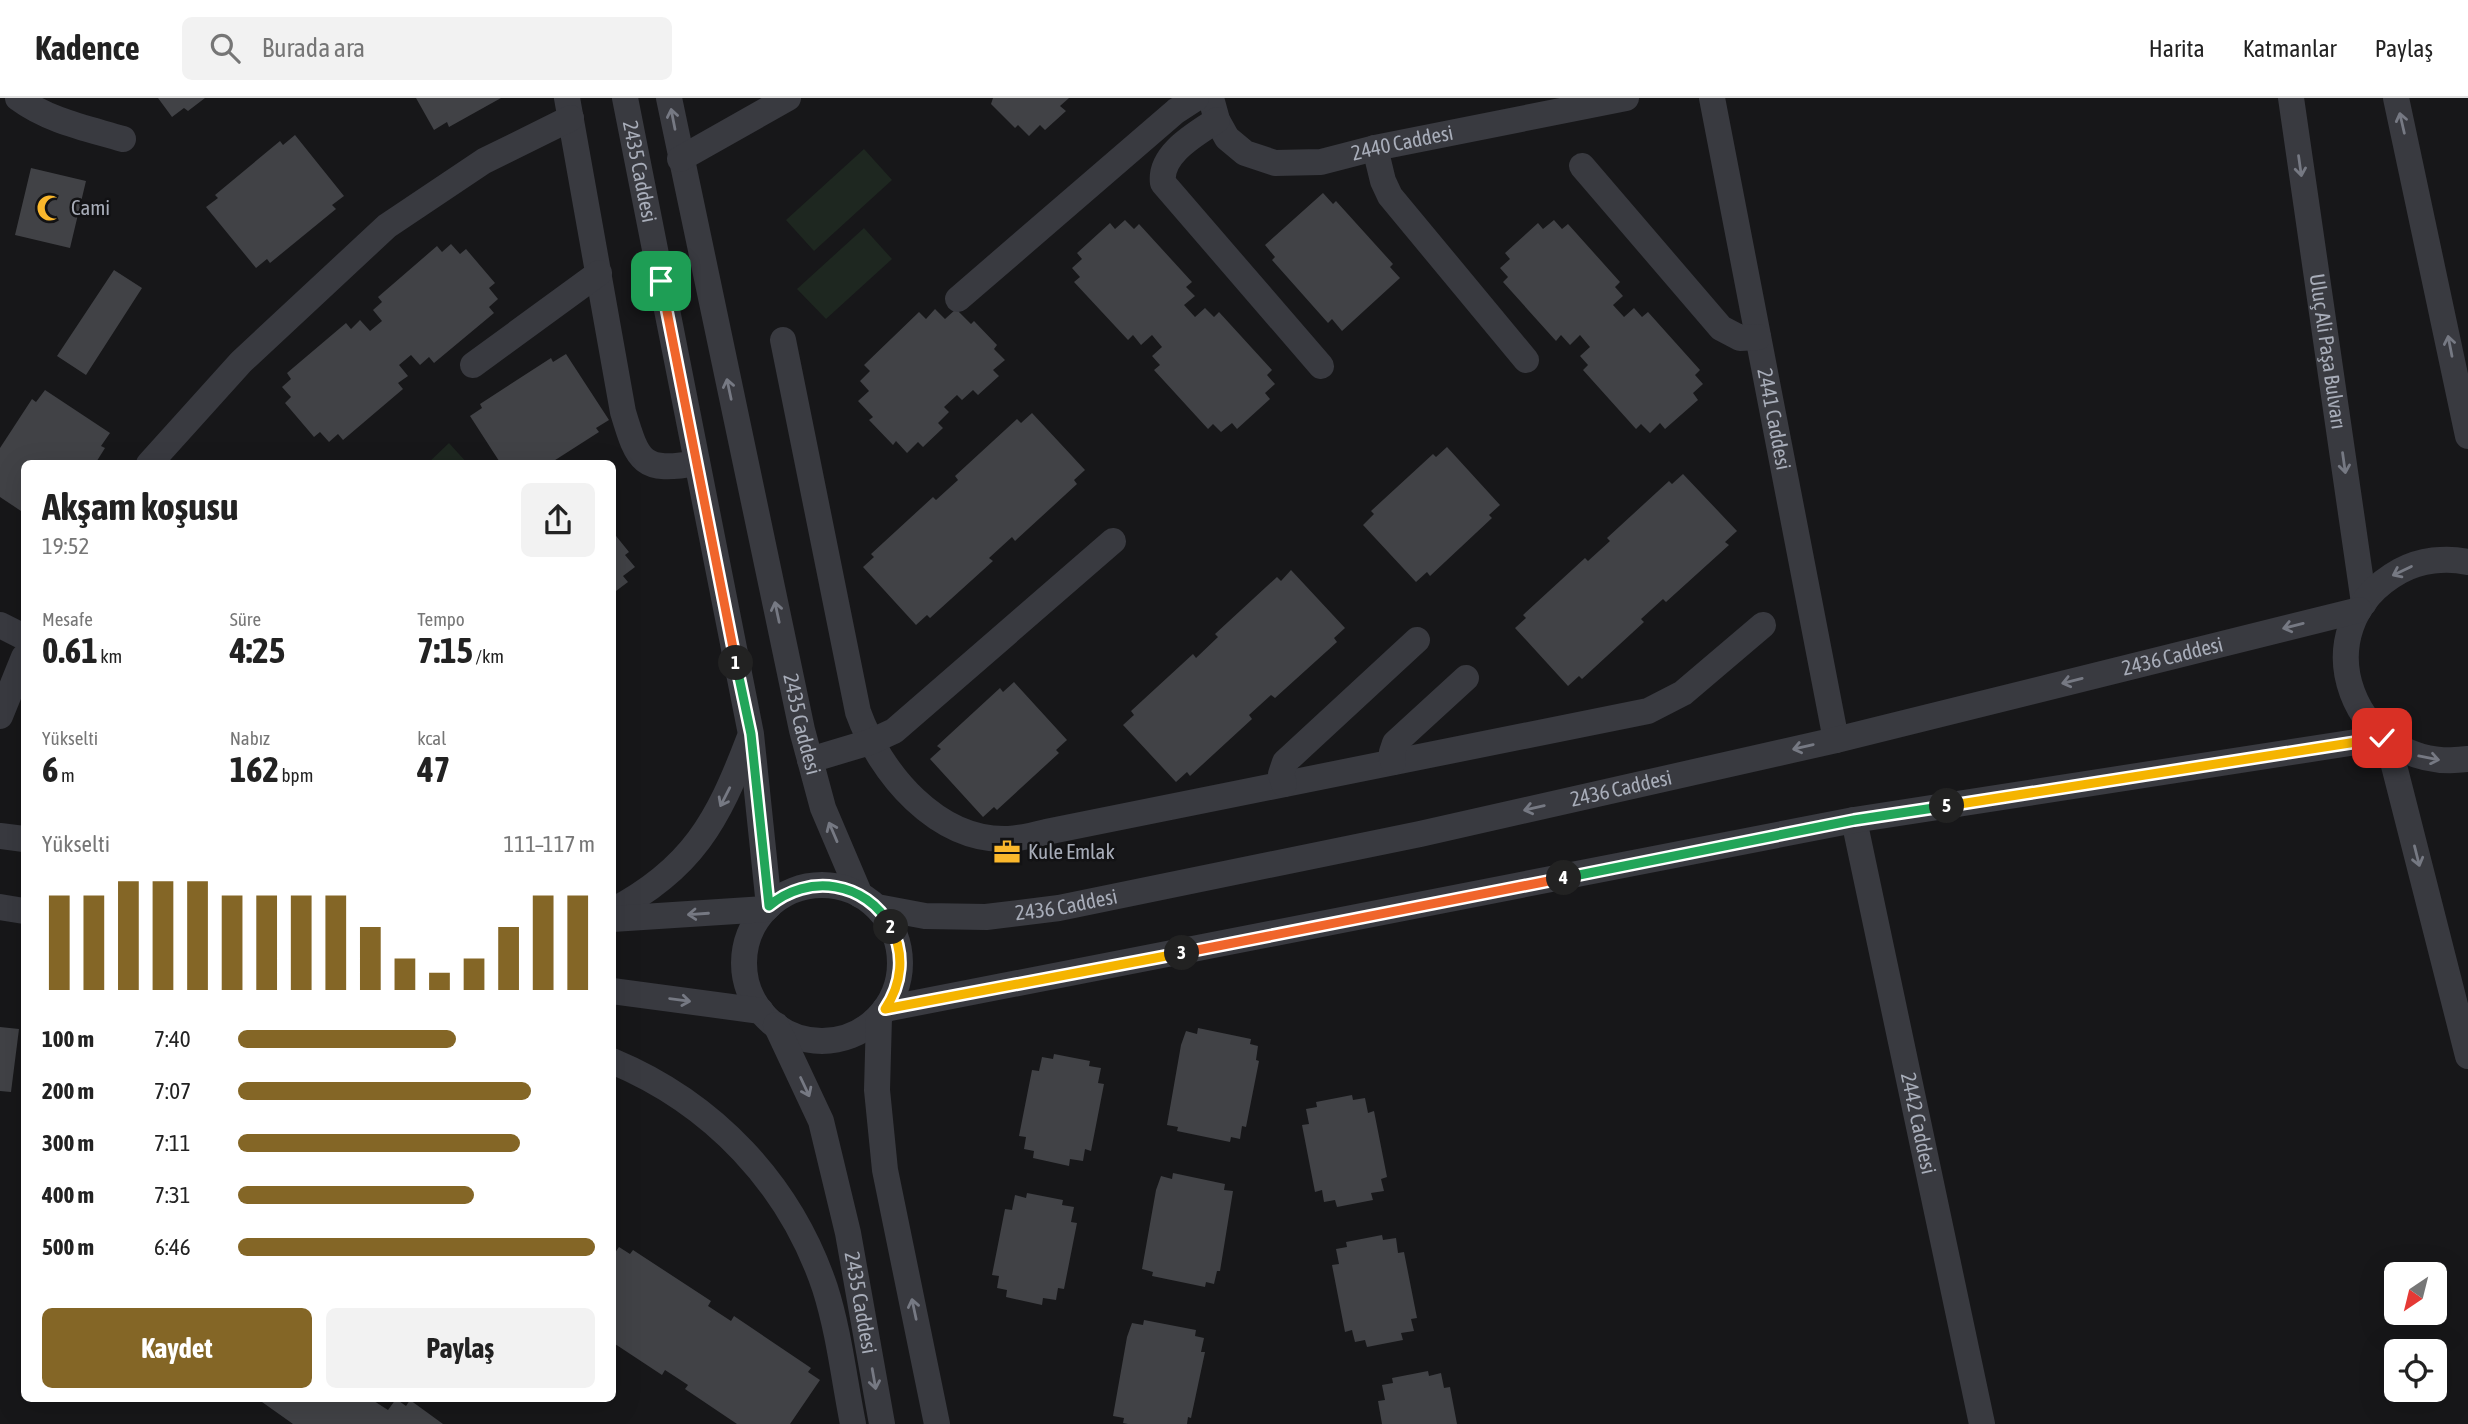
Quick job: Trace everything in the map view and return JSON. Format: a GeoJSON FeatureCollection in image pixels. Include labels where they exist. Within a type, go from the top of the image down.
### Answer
{"type":"FeatureCollection","features":[{"type":"Feature","properties":{"kind":"street"},"geometry":{"type":"LineString","coordinates":[[0,106],[9,98]]}},
{"type":"Feature","properties":{"kind":"street"},"geometry":{"type":"LineString","coordinates":[[18,98],[34,110],[59,121],[123,139]]}},
{"type":"Feature","properties":{"kind":"street","name":"2435 Caddesi"},"geometry":{"type":"LineString","coordinates":[[625,98],[751,734],[767,907],[750,934],[744,964],[747,984],[769,1018],[821,1121],[848,1233],[882,1424]]}},
{"type":"Feature","properties":{"kind":"street","name":"2435 Caddesi"},"geometry":{"type":"LineString","coordinates":[[669,98],[810,760],[823,808],[868,901],[894,932],[901,961],[895,991],[882,1013],[877,1090],[885,1170],[937,1424]]}},
{"type":"Feature","properties":{"kind":"street"},"geometry":{"type":"LineString","coordinates":[[680,159],[788,98]]}},
{"type":"Feature","properties":{"kind":"street"},"geometry":{"type":"LineString","coordinates":[[958,299],[1176,111],[1196,98]]}},
{"type":"Feature","properties":{"kind":"street","name":"2440 Caddesi"},"geometry":{"type":"LineString","coordinates":[[1214,109],[1227,138],[1245,153],[1275,163],[1321,162],[1375,148],[1626,98]]}},
{"type":"Feature","properties":{"kind":"street","name":"2441 Caddesi"},"geometry":{"type":"LineString","coordinates":[[1712,98],[1836,740]]}},
{"type":"Feature","properties":{"kind":"street","name":"Uluç Ali Paşa Bulvarı"},"geometry":{"type":"LineString","coordinates":[[2291,98],[2361,606]]}},
{"type":"Feature","properties":{"kind":"street"},"geometry":{"type":"LineString","coordinates":[[2396,98],[2468,436]]}},
{"type":"Feature","properties":{"kind":"street"},"geometry":{"type":"LineString","coordinates":[[153,460],[241,362],[387,226],[569,108],[624,412],[636,450],[659,468],[697,463]]}},
{"type":"Feature","properties":{"kind":"street"},"geometry":{"type":"LineString","coordinates":[[1214,109],[1192,137],[1167,161],[1162,175],[1163,183],[1321,366]]}},
{"type":"Feature","properties":{"kind":"street"},"geometry":{"type":"LineString","coordinates":[[1375,148],[1383,181],[1390,196],[1526,360]]}},
{"type":"Feature","properties":{"kind":"street"},"geometry":{"type":"LineString","coordinates":[[1582,166],[1721,328],[1740,338],[1758,337]]}},
{"type":"Feature","properties":{"kind":"street"},"geometry":{"type":"LineString","coordinates":[[473,365],[599,273]]}},
{"type":"Feature","properties":{"kind":"street"},"geometry":{"type":"LineString","coordinates":[[783,340],[858,712],[870,742],[905,790],[933,813],[965,830],[1009,839],[1648,711],[1673,700],[1692,686],[1763,625]]}},
{"type":"Feature","properties":{"kind":"street"},"geometry":{"type":"LineString","coordinates":[[810,760],[870,742],[894,731],[1114,541]]}},
{"type":"Feature","properties":{"kind":"street","name":"Uluç Ali Paşa Bulvarı"},"geometry":{"type":"LineString","coordinates":[[2468,562],[2442,560],[2406,568],[2389,577],[2361,606],[2346,648],[2350,688],[2357,707],[2385,740],[2425,759],[2468,759]]}},
{"type":"Feature","properties":{"kind":"street","name":"2436 Caddesi"},"geometry":{"type":"LineString","coordinates":[[868,901],[925,915],[986,917],[1059,908],[1420,834],[1836,740],[2361,606]]}},
{"type":"Feature","properties":{"kind":"street"},"geometry":{"type":"LineString","coordinates":[[0,625],[21,636]]}},
{"type":"Feature","properties":{"kind":"street"},"geometry":{"type":"LineString","coordinates":[[1284,784],[1281,774],[1285,762],[1417,640]]}},
{"type":"Feature","properties":{"kind":"street"},"geometry":{"type":"LineString","coordinates":[[0,716],[21,664]]}},
{"type":"Feature","properties":{"kind":"street"},"geometry":{"type":"LineString","coordinates":[[1392,762],[1395,743],[1466,678]]}},
{"type":"Feature","properties":{"kind":"street"},"geometry":{"type":"LineString","coordinates":[[616,909],[649,892],[699,841],[732,785],[751,734]]}},
{"type":"Feature","properties":{"kind":"street"},"geometry":{"type":"LineString","coordinates":[[616,992],[769,1018],[804,1038],[834,1040],[863,1030],[882,1013],[1854,820],[2385,740]]}},
{"type":"Feature","properties":{"kind":"street","name":"Uluç Ali Paşa Bulvarı"},"geometry":{"type":"LineString","coordinates":[[2385,740],[2468,1056]]}},
{"type":"Feature","properties":{"kind":"street","name":"2442 Caddesi"},"geometry":{"type":"LineString","coordinates":[[1854,820],[1982,1424]]}},
{"type":"Feature","properties":{"kind":"street"},"geometry":{"type":"LineString","coordinates":[[0,836],[21,839]]}},
{"type":"Feature","properties":{"kind":"street"},"geometry":{"type":"LineString","coordinates":[[616,919],[767,907],[794,890],[813,885],[832,886],[868,901]]}},
{"type":"Feature","properties":{"kind":"street"},"geometry":{"type":"LineString","coordinates":[[0,907],[21,910]]}},
{"type":"Feature","properties":{"kind":"street"},"geometry":{"type":"LineString","coordinates":[[616,1063],[656,1082],[715,1123],[741,1147],[783,1200],[814,1259],[825,1290],[853,1424]]}},
{"type":"Feature","properties":{"kind":"shaded area"},"geometry":{"type":"Polygon","coordinates":[[[864,149],[892,180],[814,251],[786,220],[864,149]]]}},
{"type":"Feature","properties":{"kind":"shaded area"},"geometry":{"type":"Polygon","coordinates":[[[864,228],[892,259],[826,319],[797,289],[864,228]]]}},
{"type":"Feature","properties":{"kind":"shaded area"},"geometry":{"type":"Polygon","coordinates":[[[449,443],[464,460],[431,460],[449,443]]]}},
{"type":"Feature","properties":{"kind":"building"},"geometry":{"type":"Polygon","coordinates":[[[158,98],[205,98],[188,111],[184,108],[172,117],[158,98]]]}},
{"type":"Feature","properties":{"kind":"building"},"geometry":{"type":"Polygon","coordinates":[[[416,98],[501,98],[449,127],[447,122],[434,130],[416,98]]]}},
{"type":"Feature","properties":{"kind":"building"},"geometry":{"type":"Polygon","coordinates":[[[993,98],[1069,98],[1060,106],[1066,111],[1045,130],[1040,125],[1029,136],[1018,125],[1015,128],[991,104],[993,98]]]}},
{"type":"Feature","properties":{"kind":"building"},"geometry":{"type":"Polygon","coordinates":[[[295,135],[344,196],[332,205],[336,209],[270,263],[267,259],[256,268],[206,207],[218,198],[215,195],[280,141],[283,145],[295,135]]]}},
{"type":"Feature","properties":{"kind":"building","name":"Cami"},"geometry":{"type":"Polygon","coordinates":[[[31,168],[86,181],[70,248],[15,235],[31,168]]]}},
{"type":"Feature","properties":{"kind":"building"},"geometry":{"type":"Polygon","coordinates":[[[1323,193],[1333,204],[1336,201],[1393,264],[1390,267],[1400,278],[1342,331],[1332,319],[1328,323],[1272,260],[1275,257],[1265,245],[1323,193]]]}},
{"type":"Feature","properties":{"kind":"building"},"geometry":{"type":"Polygon","coordinates":[[[1125,220],[1134,229],[1139,224],[1192,282],[1186,287],[1195,296],[1184,305],[1195,317],[1205,308],[1214,317],[1219,312],[1272,370],[1267,375],[1275,384],[1265,393],[1270,399],[1237,429],[1232,423],[1221,432],[1213,424],[1208,429],[1154,370],[1160,365],[1152,356],[1162,347],[1152,335],[1141,345],[1133,335],[1128,340],[1074,282],[1080,277],[1072,268],[1082,259],[1077,253],[1110,223],[1115,229],[1125,220]]]}},
{"type":"Feature","properties":{"kind":"building"},"geometry":{"type":"Polygon","coordinates":[[[1554,220],[1562,229],[1568,224],[1620,282],[1615,287],[1623,296],[1613,305],[1624,317],[1634,308],[1642,317],[1648,312],[1700,370],[1695,375],[1703,384],[1693,393],[1698,400],[1665,429],[1660,423],[1650,433],[1641,424],[1636,429],[1583,370],[1588,365],[1580,356],[1590,347],[1580,335],[1570,345],[1561,335],[1556,341],[1503,282],[1508,277],[1500,268],[1510,259],[1505,253],[1538,223],[1543,229],[1554,220]]]}},
{"type":"Feature","properties":{"kind":"building"},"geometry":{"type":"Polygon","coordinates":[[[451,244],[460,254],[466,249],[495,283],[489,288],[498,299],[489,307],[494,313],[434,363],[429,357],[420,365],[411,355],[399,365],[408,376],[398,383],[403,389],[343,440],[338,434],[329,442],[320,432],[314,437],[285,403],[291,397],[282,387],[291,379],[287,373],[346,323],[351,329],[360,320],[370,331],[382,321],[373,310],[382,302],[378,297],[437,246],[442,252],[451,244]]]}},
{"type":"Feature","properties":{"kind":"building"},"geometry":{"type":"Polygon","coordinates":[[[114,270],[142,288],[86,375],[57,356],[114,270]]]}},
{"type":"Feature","properties":{"kind":"building"},"geometry":{"type":"Polygon","coordinates":[[[935,309],[945,319],[956,309],[971,324],[974,321],[997,345],[994,349],[1005,360],[993,370],[999,376],[978,395],[973,390],[962,400],[957,395],[944,407],[949,412],[938,423],[943,428],[923,447],[918,442],[907,453],[896,441],[893,445],[869,420],[873,417],[858,401],[869,391],[860,381],[870,371],[864,365],[919,312],[926,319],[935,309]]]}},
{"type":"Feature","properties":{"kind":"building"},"geometry":{"type":"Polygon","coordinates":[[[566,354],[609,420],[596,428],[599,432],[555,460],[498,460],[470,416],[482,408],[480,404],[551,358],[553,362],[566,354]]]}},
{"type":"Feature","properties":{"kind":"building"},"geometry":{"type":"Polygon","coordinates":[[[45,390],[110,433],[101,446],[105,448],[98,460],[21,460],[21,511],[0,497],[0,448],[32,399],[36,402],[45,390]]]}},
{"type":"Feature","properties":{"kind":"building"},"geometry":{"type":"Polygon","coordinates":[[[1032,413],[1085,470],[1074,480],[1077,484],[1015,541],[1012,537],[989,558],[993,561],[930,618],[927,615],[916,625],[863,567],[874,557],[871,554],[933,497],[936,500],[958,480],[955,476],[1017,419],[1021,423],[1032,413]]]}},
{"type":"Feature","properties":{"kind":"building"},"geometry":{"type":"Polygon","coordinates":[[[1447,447],[1500,505],[1489,515],[1492,518],[1430,576],[1427,572],[1416,582],[1363,525],[1374,514],[1371,511],[1433,454],[1436,457],[1447,447]]]}},
{"type":"Feature","properties":{"kind":"building"},"geometry":{"type":"Polygon","coordinates":[[[1683,474],[1737,531],[1725,542],[1729,545],[1666,602],[1663,599],[1641,619],[1644,622],[1582,679],[1579,676],[1568,686],[1515,628],[1526,618],[1523,615],[1585,558],[1588,561],[1610,541],[1607,538],[1669,481],[1672,484],[1683,474]]]}},
{"type":"Feature","properties":{"kind":"building"},"geometry":{"type":"Polygon","coordinates":[[[616,536],[629,552],[625,555],[635,567],[623,576],[628,582],[616,591],[616,536]]]}},
{"type":"Feature","properties":{"kind":"building"},"geometry":{"type":"Polygon","coordinates":[[[1291,570],[1345,628],[1334,638],[1337,642],[1275,698],[1271,695],[1249,715],[1252,719],[1190,776],[1187,772],[1176,782],[1123,725],[1134,715],[1131,711],[1193,654],[1196,658],[1218,637],[1215,634],[1277,577],[1281,581],[1291,570]]]}},
{"type":"Feature","properties":{"kind":"building"},"geometry":{"type":"Polygon","coordinates":[[[1014,682],[1067,740],[1056,750],[1059,753],[997,810],[994,807],[983,817],[930,759],[941,749],[937,746],[1000,688],[1003,692],[1014,682]]]}},
{"type":"Feature","properties":{"kind":"building"},"geometry":{"type":"Polygon","coordinates":[[[0,1027],[19,1029],[11,1092],[0,1091],[0,1027]]]}},
{"type":"Feature","properties":{"kind":"building"},"geometry":{"type":"Polygon","coordinates":[[[1198,1028],[1251,1039],[1250,1044],[1258,1046],[1256,1060],[1259,1061],[1246,1127],[1242,1126],[1240,1139],[1231,1137],[1230,1142],[1177,1131],[1178,1127],[1167,1125],[1181,1045],[1186,1031],[1197,1034],[1198,1028]]]}},
{"type":"Feature","properties":{"kind":"building"},"geometry":{"type":"Polygon","coordinates":[[[1054,1054],[1090,1061],[1089,1066],[1101,1068],[1098,1083],[1104,1084],[1091,1151],[1085,1149],[1083,1161],[1070,1159],[1069,1166],[1033,1158],[1034,1151],[1024,1149],[1026,1137],[1019,1136],[1032,1070],[1039,1071],[1042,1057],[1053,1059],[1054,1054]]]}},
{"type":"Feature","properties":{"kind":"building"},"geometry":{"type":"Polygon","coordinates":[[[1352,1095],[1353,1100],[1365,1098],[1368,1113],[1374,1111],[1387,1177],[1381,1179],[1384,1191],[1371,1193],[1373,1200],[1337,1207],[1335,1200],[1324,1202],[1322,1190],[1315,1192],[1302,1125],[1309,1124],[1306,1109],[1317,1107],[1316,1102],[1352,1095]]]}},
{"type":"Feature","properties":{"kind":"building"},"geometry":{"type":"Polygon","coordinates":[[[1173,1173],[1225,1184],[1224,1190],[1233,1191],[1220,1271],[1217,1271],[1214,1284],[1206,1282],[1205,1287],[1152,1276],[1153,1272],[1142,1269],[1156,1190],[1161,1176],[1172,1179],[1173,1173]]]}},
{"type":"Feature","properties":{"kind":"building"},"geometry":{"type":"Polygon","coordinates":[[[1027,1193],[1063,1200],[1062,1205],[1074,1207],[1071,1222],[1077,1223],[1064,1289],[1058,1288],[1056,1300],[1043,1298],[1042,1305],[1006,1297],[1007,1290],[997,1288],[999,1276],[992,1275],[1005,1209],[1012,1210],[1015,1195],[1026,1198],[1027,1193]]]}},
{"type":"Feature","properties":{"kind":"building"},"geometry":{"type":"Polygon","coordinates":[[[1382,1235],[1383,1240],[1396,1238],[1398,1253],[1404,1252],[1417,1318],[1411,1319],[1414,1331],[1401,1333],[1403,1340],[1367,1347],[1365,1340],[1355,1342],[1352,1330],[1345,1332],[1332,1265],[1339,1264],[1336,1249],[1347,1247],[1346,1242],[1382,1235]]]}},
{"type":"Feature","properties":{"kind":"building"},"geometry":{"type":"Polygon","coordinates":[[[619,1247],[630,1254],[633,1250],[711,1301],[708,1306],[731,1321],[734,1316],[811,1368],[808,1372],[820,1380],[790,1424],[737,1424],[685,1389],[688,1385],[665,1370],[662,1375],[616,1345],[616,1251],[619,1247]]]}},
{"type":"Feature","properties":{"kind":"building"},"geometry":{"type":"Polygon","coordinates":[[[1144,1320],[1196,1330],[1195,1336],[1204,1338],[1201,1352],[1205,1352],[1191,1418],[1188,1417],[1187,1424],[1128,1424],[1123,1423],[1124,1418],[1113,1416],[1127,1337],[1132,1323],[1143,1325],[1144,1320]]]}},
{"type":"Feature","properties":{"kind":"building"},"geometry":{"type":"Polygon","coordinates":[[[1428,1371],[1429,1376],[1441,1373],[1444,1388],[1450,1387],[1457,1424],[1382,1424],[1378,1401],[1385,1400],[1382,1385],[1393,1383],[1392,1378],[1428,1371]]]}},
{"type":"Feature","properties":{"kind":"building"},"geometry":{"type":"Polygon","coordinates":[[[262,1402],[376,1402],[388,1410],[394,1402],[406,1406],[413,1402],[443,1424],[293,1424],[262,1402]]]}},
{"type":"Feature","properties":{"kind":"place","name":"Cami"},"geometry":{"type":"Point","coordinates":[50,208]}},
{"type":"Feature","properties":{"kind":"place","name":"Kule Emlak"},"geometry":{"type":"Point","coordinates":[1007,852]}},
{"type":"Feature","properties":{"kind":"route"},"geometry":{"type":"LineString","coordinates":[[661,281],[751,734],[769,906],[794,890],[822,885],[851,890],[877,907],[894,932],[901,961],[898,982],[885,1009],[1012,987],[1854,820],[2382,738]]}}]}
